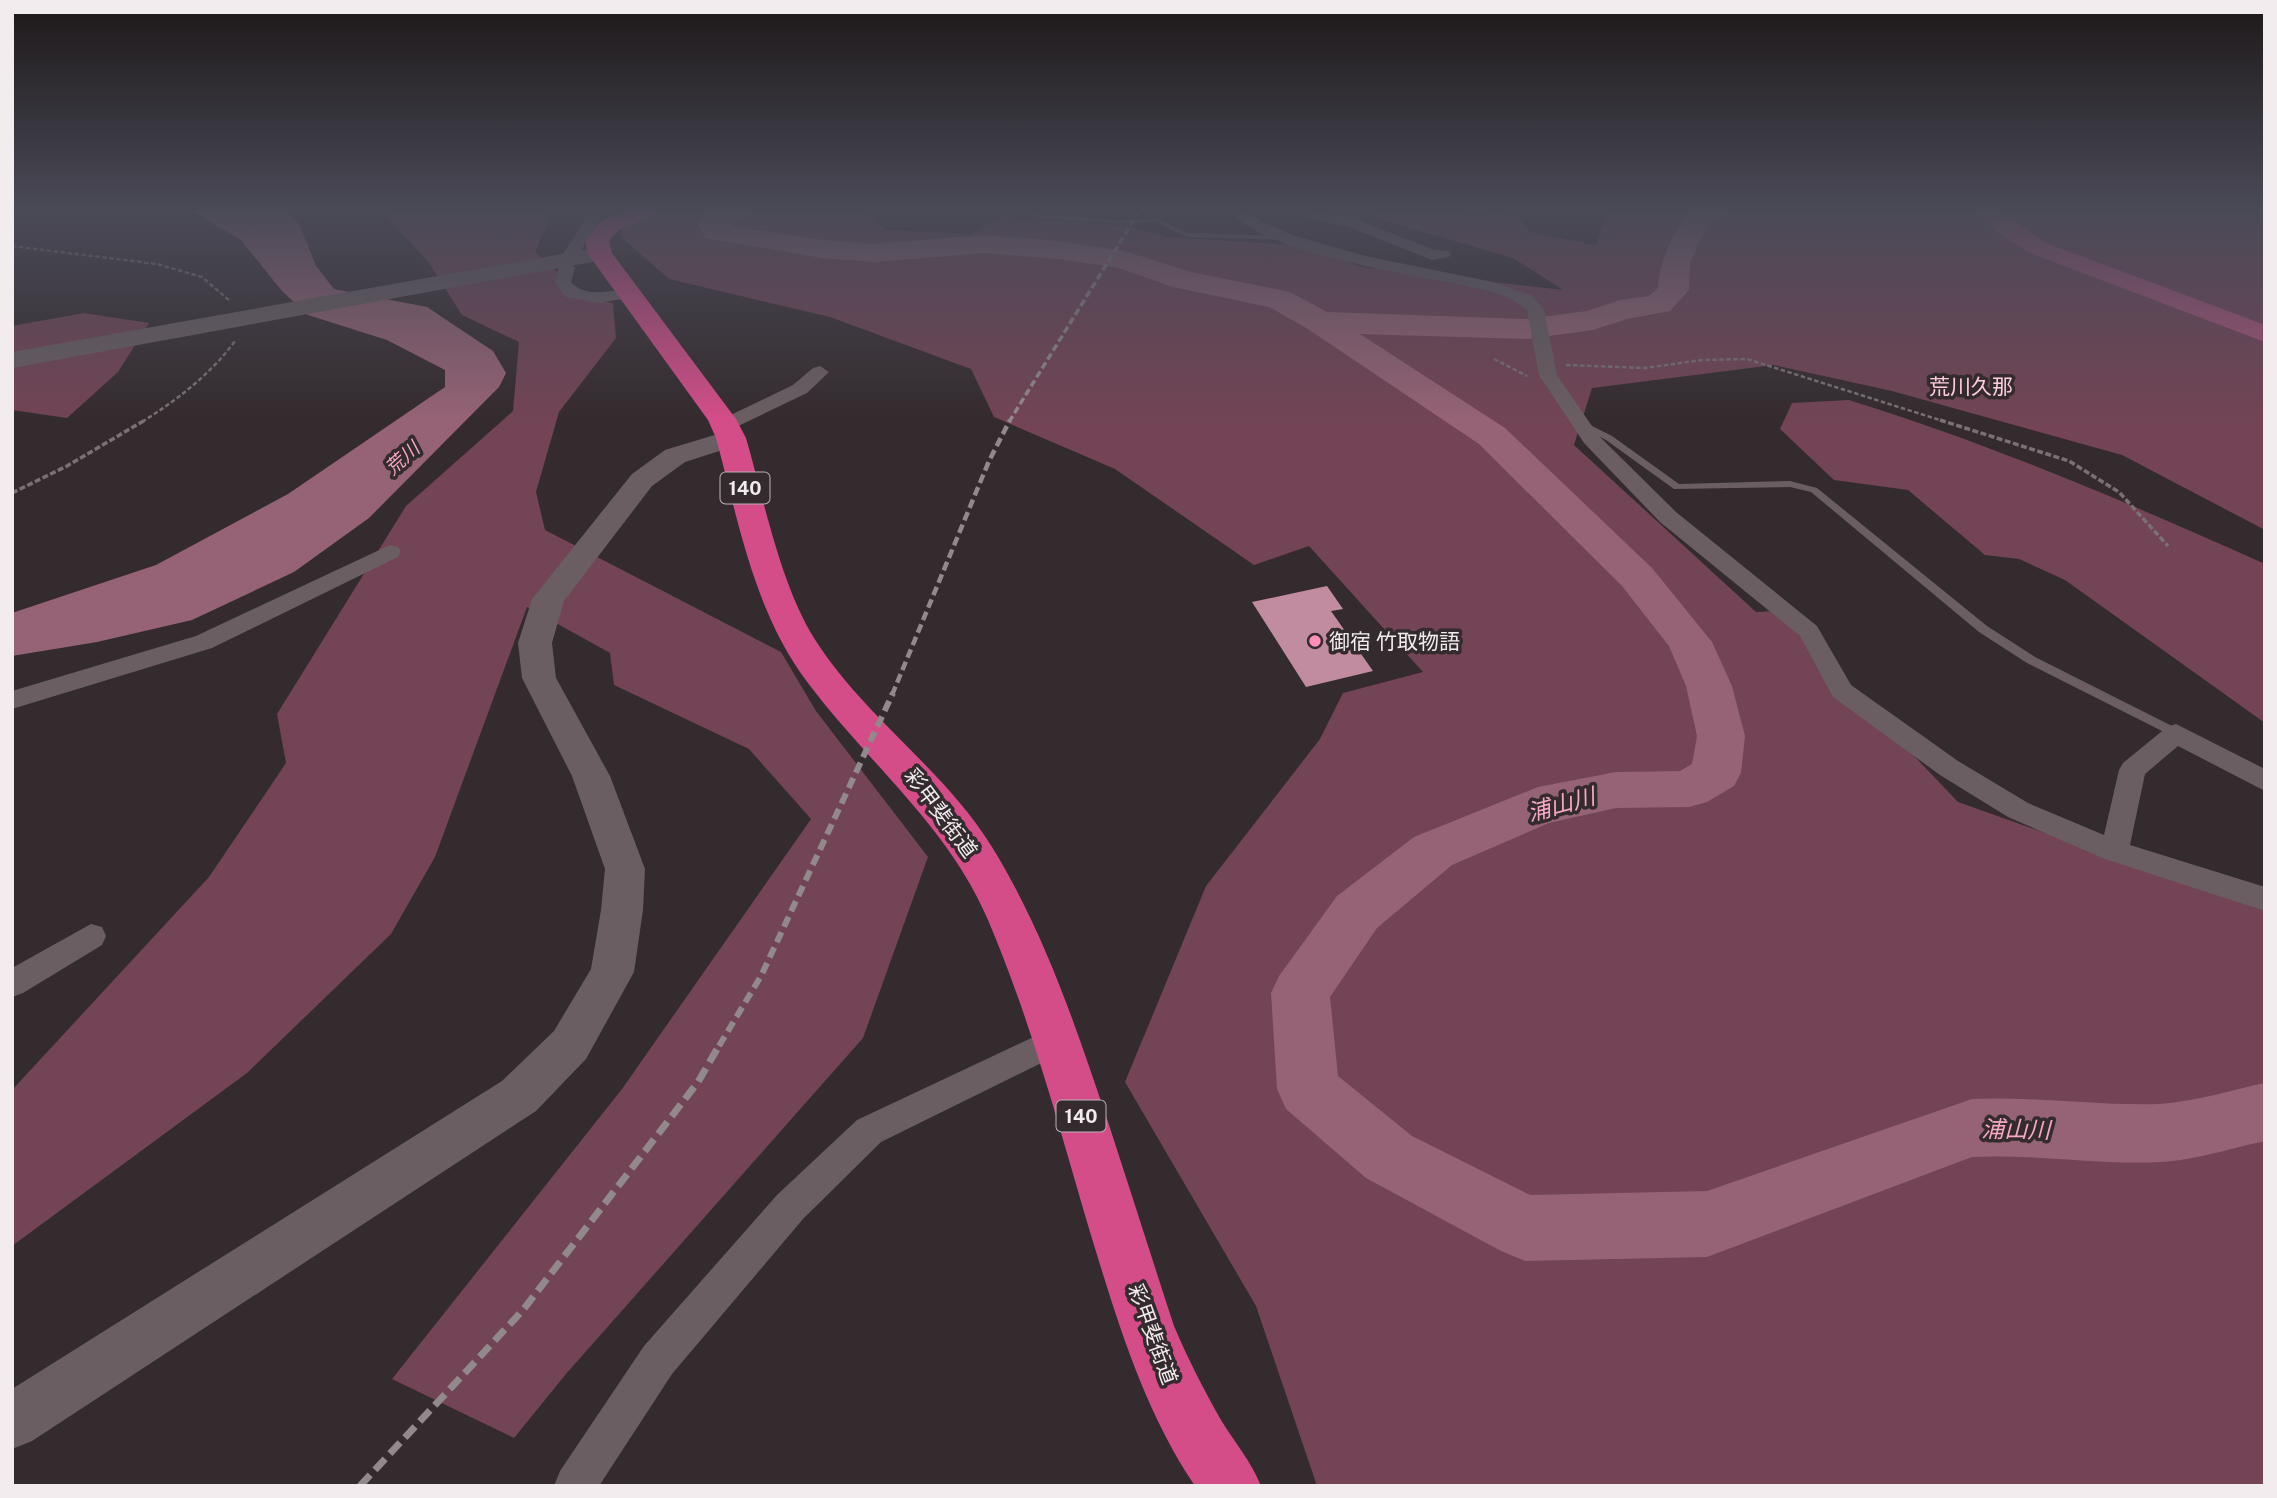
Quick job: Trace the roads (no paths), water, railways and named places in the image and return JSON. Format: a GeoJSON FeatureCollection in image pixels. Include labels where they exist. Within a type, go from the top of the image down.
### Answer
{"type":"FeatureCollection","features":[{"type":"Feature","properties":{"kind":"highway","name":"彩甲斐街道"},"geometry":{"type":"LineString","coordinates":[[619,280],[728,432],[781,609],[796,638],[821,675],[943,810],[976,857],[1009,917],[1057,1040],[1147,1328],[1171,1387],[1202,1444],[1231,1486]]}},
{"type":"Feature","properties":{"kind":"main road"},"geometry":{"type":"LineString","coordinates":[[2122,280],[2265,334]]}},
{"type":"Feature","properties":{"kind":"street"},"geometry":{"type":"LineString","coordinates":[[12,360],[461,280]]}},
{"type":"Feature","properties":{"kind":"street"},"geometry":{"type":"LineString","coordinates":[[564,280],[572,293],[598,298],[629,293]]}},
{"type":"Feature","properties":{"kind":"street"},"geometry":{"type":"LineString","coordinates":[[1459,280],[1493,287],[1525,299],[1535,309],[1548,374],[1591,439],[1668,517],[1809,631],[1842,691],[1950,768],[2018,810],[2115,851],[2265,899]]}},
{"type":"Feature","properties":{"kind":"street"},"geometry":{"type":"LineString","coordinates":[[12,1421],[519,1096],[570,1045],[612,972],[622,910],[625,869],[591,776],[539,678],[535,643],[548,599],[642,480],[675,456],[728,432],[800,389],[820,372]]}},
{"type":"Feature","properties":{"kind":"street"},"geometry":{"type":"LineString","coordinates":[[12,700],[204,642],[390,552]]}},
{"type":"Feature","properties":{"kind":"street"},"geometry":{"type":"LineString","coordinates":[[2115,851],[2132,770],[2176,733],[2265,781]]}},
{"type":"Feature","properties":{"kind":"street"},"geometry":{"type":"LineString","coordinates":[[12,984],[91,936]]}},
{"type":"Feature","properties":{"kind":"street"},"geometry":{"type":"LineString","coordinates":[[575,1486],[658,1360],[790,1207],[870,1131],[1057,1040]]}},
{"type":"Feature","properties":{"kind":"lane"},"geometry":{"type":"LineString","coordinates":[[1580,423],[1609,438],[1677,487],[1790,484],[1814,490],[1983,629],[2031,660],[2176,733]]}},
{"type":"Feature","properties":{"kind":"water","name":"荒川"},"geometry":{"type":"Polygon","coordinates":[[[273,280],[327,280],[334,289],[427,307],[493,351],[506,373],[499,387],[369,518],[294,572],[192,620],[97,642],[12,656],[12,613],[156,565],[288,494],[445,387],[445,370],[387,340],[308,315],[273,280]]]}},
{"type":"Feature","properties":{"kind":"waterway","name":"浦山川"},"geometry":{"type":"LineString","coordinates":[[1184,280],[1279,299],[1320,322],[1492,436],[1637,577],[1690,642],[1709,686],[1721,736],[1716,773],[1689,789],[1616,790],[1538,806],[1433,851],[1357,912],[1300,993],[1308,1089],[1389,1157],[1525,1228],[1707,1224],[1972,1128],[2016,1126],[2105,1133],[2163,1133],[2265,1112]]}},
{"type":"Feature","properties":{"kind":"waterway"},"geometry":{"type":"LineString","coordinates":[[1322,322],[1527,329],[1593,320],[1620,310],[1659,304],[1673,290],[1674,280]]}},
{"type":"Feature","properties":{"kind":"railway"},"geometry":{"type":"LineString","coordinates":[[1009,422],[1097,280]]}},
{"type":"Feature","properties":{"kind":"railway"},"geometry":{"type":"LineString","coordinates":[[892,695],[989,461],[1010,420]]}},
{"type":"Feature","properties":{"kind":"railway"},"geometry":{"type":"LineString","coordinates":[[719,1046],[761,976],[893,693]]}},
{"type":"Feature","properties":{"kind":"railway"},"geometry":{"type":"LineString","coordinates":[[360,1486],[523,1310],[698,1082],[720,1044]]}},
{"type":"Feature","properties":{"kind":"place","name":"御宿 竹取物語"},"geometry":{"type":"Point","coordinates":[1315,641]}},
{"type":"Feature","properties":{"kind":"district","name":"荒川久那"},"geometry":{"type":"Point","coordinates":[1971,386]}}]}
